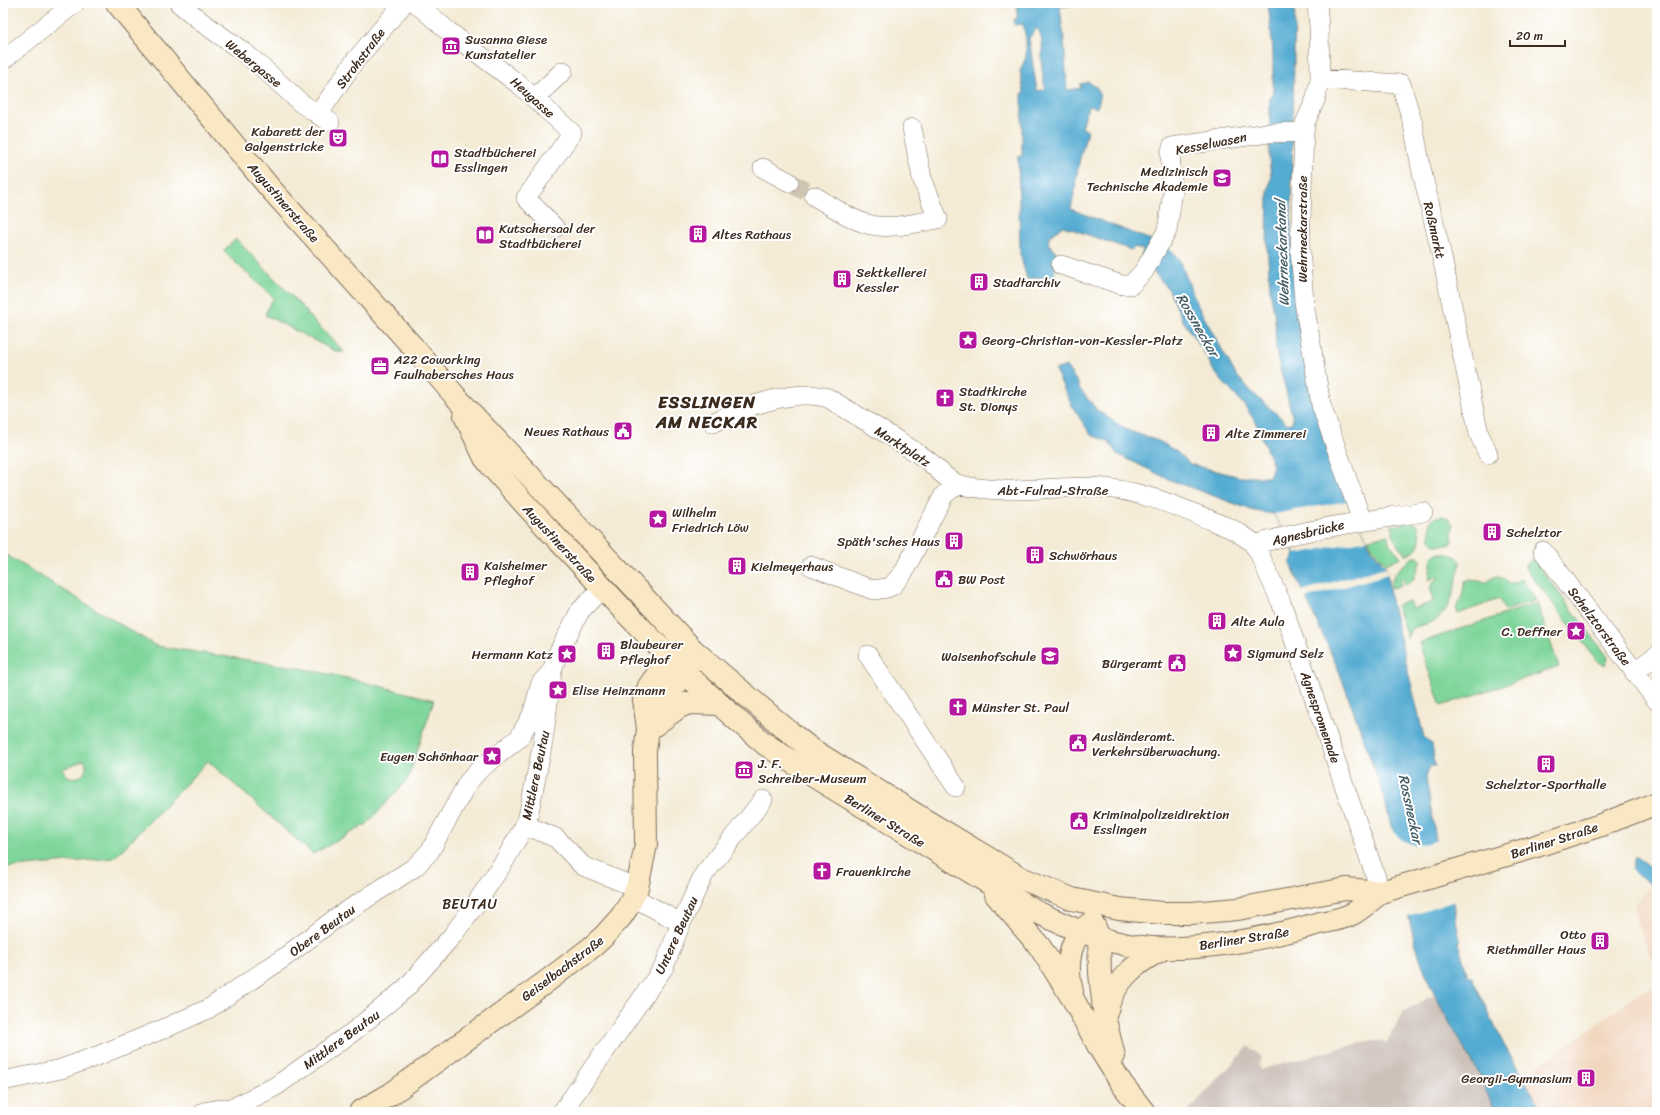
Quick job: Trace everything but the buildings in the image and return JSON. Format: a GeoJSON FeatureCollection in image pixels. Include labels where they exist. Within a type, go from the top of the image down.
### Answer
{"type":"FeatureCollection","features":[{"type":"Feature","properties":{"kind":"main road","name":"Augustinerstraße"},"geometry":{"type":"LineString","coordinates":[[117,3],[269,187],[456,397],[694,650]]}},
{"type":"Feature","properties":{"kind":"main road","name":"Augustinerstraße"},"geometry":{"type":"LineString","coordinates":[[456,397],[486,458],[493,468],[598,584],[679,666]]}},
{"type":"Feature","properties":{"kind":"main road","name":"Berliner Straße"},"geometry":{"type":"LineString","coordinates":[[694,650],[811,749],[1001,866],[1044,889],[1072,899],[1119,909],[1163,913],[1216,912],[1340,890],[1389,890],[1452,872],[1588,829],[1657,802]]}},
{"type":"Feature","properties":{"kind":"main road","name":"Geiselbachstraße"},"geometry":{"type":"LineString","coordinates":[[360,1112],[391,1094],[592,947],[617,922],[635,892],[646,845],[645,751],[648,729],[679,666],[694,650]]}},
{"type":"Feature","properties":{"kind":"main road","name":"Berliner Straße"},"geometry":{"type":"LineString","coordinates":[[679,666],[719,704],[777,752],[1033,910],[1140,947],[1163,949],[1230,942],[1301,929],[1352,914],[1389,890]]}},
{"type":"Feature","properties":{"kind":"main road"},"geometry":{"type":"LineString","coordinates":[[648,729],[679,707],[689,703],[719,704]]}},
{"type":"Feature","properties":{"kind":"main road"},"geometry":{"type":"LineString","coordinates":[[984,880],[1040,947],[1073,999],[1100,1049],[1122,1084],[1144,1112]]}},
{"type":"Feature","properties":{"kind":"main road","name":"Berliner Straße"},"geometry":{"type":"LineString","coordinates":[[1072,899],[1091,930]]}},
{"type":"Feature","properties":{"kind":"main road","name":"Berliner Straße"},"geometry":{"type":"LineString","coordinates":[[1091,930],[1119,909]]}},
{"type":"Feature","properties":{"kind":"main road"},"geometry":{"type":"LineString","coordinates":[[1073,999],[1068,971],[1069,959],[1091,930]]}},
{"type":"Feature","properties":{"kind":"main road"},"geometry":{"type":"LineString","coordinates":[[1091,930],[1100,973],[1105,1020],[1122,1084]]}},
{"type":"Feature","properties":{"kind":"main road"},"geometry":{"type":"LineString","coordinates":[[1105,1020],[1112,995],[1122,978],[1138,963],[1163,949]]}},
{"type":"Feature","properties":{"kind":"street"},"geometry":{"type":"LineString","coordinates":[[3,60],[75,3]]}},
{"type":"Feature","properties":{"kind":"street","name":"Webergasse"},"geometry":{"type":"LineString","coordinates":[[179,3],[207,26],[245,53],[301,103],[324,119]]}},
{"type":"Feature","properties":{"kind":"street","name":"Strohstraße"},"geometry":{"type":"LineString","coordinates":[[324,119],[354,62],[404,3]]}},
{"type":"Feature","properties":{"kind":"street","name":"Heugasse"},"geometry":{"type":"LineString","coordinates":[[416,3],[448,31],[485,57],[535,98],[572,133],[526,198],[555,228]]}},
{"type":"Feature","properties":{"kind":"street","name":"Wehrneckarstraße"},"geometry":{"type":"LineString","coordinates":[[1317,3],[1320,79],[1316,98],[1305,123],[1299,132],[1300,248],[1304,302],[1321,405],[1360,521]]}},
{"type":"Feature","properties":{"kind":"street"},"geometry":{"type":"LineString","coordinates":[[535,98],[562,71]]}},
{"type":"Feature","properties":{"kind":"street","name":"Roßmarkt"},"geometry":{"type":"LineString","coordinates":[[1320,79],[1401,84],[1414,124],[1421,168],[1442,256],[1479,434],[1488,454]]}},
{"type":"Feature","properties":{"kind":"street"},"geometry":{"type":"LineString","coordinates":[[814,196],[853,218],[873,225],[895,226],[938,220],[922,178],[912,128]]}},
{"type":"Feature","properties":{"kind":"street","name":"Kesselwasen"},"geometry":{"type":"LineString","coordinates":[[1061,265],[1127,286],[1135,282],[1144,271],[1169,225],[1173,191],[1170,154],[1172,148],[1268,133],[1299,132]]}},
{"type":"Feature","properties":{"kind":"street"},"geometry":{"type":"LineString","coordinates":[[763,168],[789,182]]}},
{"type":"Feature","properties":{"kind":"street","name":"Marktplatz"},"geometry":{"type":"LineString","coordinates":[[713,423],[736,412],[769,402],[812,394],[820,395],[828,398],[922,456],[948,479],[960,485]]}},
{"type":"Feature","properties":{"kind":"street"},"geometry":{"type":"LineString","coordinates":[[811,566],[873,590],[892,586],[903,573],[944,495],[951,489],[960,485]]}},
{"type":"Feature","properties":{"kind":"street","name":"Abt-Fulrad-Straße"},"geometry":{"type":"LineString","coordinates":[[960,485],[1000,490],[1091,487],[1144,495],[1234,530],[1246,537],[1254,546]]}},
{"type":"Feature","properties":{"kind":"street","name":"Agnesbrücke"},"geometry":{"type":"LineString","coordinates":[[1254,546],[1286,536],[1360,521],[1423,512]]}},
{"type":"Feature","properties":{"kind":"street","name":"Agnespromenade"},"geometry":{"type":"LineString","coordinates":[[1254,546],[1262,559],[1281,602],[1389,890]]}},
{"type":"Feature","properties":{"kind":"street","name":"Schelztorstraße"},"geometry":{"type":"LineString","coordinates":[[1543,551],[1657,701]]}},
{"type":"Feature","properties":{"kind":"street","name":"Mittlere Beutau"},"geometry":{"type":"LineString","coordinates":[[233,1110],[236,1106],[276,1086],[354,1031],[406,988],[452,936],[475,904],[505,860],[525,825],[533,797],[539,717],[552,671],[557,655],[576,617],[598,584]]}},
{"type":"Feature","properties":{"kind":"street"},"geometry":{"type":"LineString","coordinates":[[868,655],[956,787]]}},
{"type":"Feature","properties":{"kind":"street"},"geometry":{"type":"LineString","coordinates":[[1634,672],[1657,656]]}},
{"type":"Feature","properties":{"kind":"street","name":"Obere Beutau"},"geometry":{"type":"LineString","coordinates":[[3,1080],[40,1074],[82,1061],[163,1029],[208,1009],[285,957],[336,918],[415,867],[425,858],[468,782],[480,769],[515,742],[539,717]]}},
{"type":"Feature","properties":{"kind":"street","name":"Untere Beutau"},"geometry":{"type":"LineString","coordinates":[[562,1112],[664,967],[681,923],[704,874],[763,800]]}},
{"type":"Feature","properties":{"kind":"street"},"geometry":{"type":"LineString","coordinates":[[525,825],[556,838],[584,866],[635,892],[681,923]]}},
{"type":"Feature","properties":{"kind":"street"},"geometry":{"type":"LineString","coordinates":[[204,1112],[224,1108],[233,1110]]}},
{"type":"Feature","properties":{"kind":"shaded area"},"geometry":{"type":"Polygon","coordinates":[[[1652,884],[1657,889],[1657,969],[1636,921],[1635,904],[1652,884]]]}},
{"type":"Feature","properties":{"kind":"shaded area","name":"Georgii-Gymnasium"},"geometry":{"type":"Polygon","coordinates":[[[1657,985],[1657,1112],[1543,1112],[1522,1078],[1641,992],[1657,985]]]}},
{"type":"Feature","properties":{"kind":"shaded area"},"geometry":{"type":"Polygon","coordinates":[[[1435,994],[1486,1086],[1484,1088],[1497,1112],[1187,1112],[1249,1046],[1262,1057],[1258,1065],[1260,1070],[1367,1041],[1379,1041],[1386,1043],[1404,1011],[1435,994]]]}},
{"type":"Feature","properties":{"kind":"green space"},"geometry":{"type":"Polygon","coordinates":[[[236,239],[344,352],[333,350],[265,315],[274,298],[223,251],[236,239]]]}},
{"type":"Feature","properties":{"kind":"green space"},"geometry":{"type":"Polygon","coordinates":[[[1443,516],[1448,518],[1453,524],[1452,542],[1448,545],[1435,545],[1430,539],[1430,522],[1436,517],[1443,516]]]}},
{"type":"Feature","properties":{"kind":"green space"},"geometry":{"type":"Polygon","coordinates":[[[1413,522],[1418,526],[1420,540],[1418,547],[1406,555],[1395,540],[1391,526],[1413,522]]]}},
{"type":"Feature","properties":{"kind":"green space"},"geometry":{"type":"Polygon","coordinates":[[[1388,535],[1389,543],[1401,557],[1386,564],[1373,549],[1368,539],[1388,535]]]}},
{"type":"Feature","properties":{"kind":"green space"},"geometry":{"type":"Polygon","coordinates":[[[3,553],[156,646],[295,667],[352,679],[434,700],[408,779],[367,824],[313,854],[208,761],[114,858],[3,868],[3,553]],[[84,760],[63,769],[64,772],[70,777],[81,776],[85,771],[84,760]]]}},
{"type":"Feature","properties":{"kind":"green space"},"geometry":{"type":"Polygon","coordinates":[[[1437,553],[1449,554],[1458,558],[1460,565],[1455,588],[1449,603],[1440,616],[1434,621],[1411,629],[1407,638],[1397,606],[1407,601],[1410,602],[1412,609],[1433,602],[1430,589],[1434,581],[1439,577],[1437,576],[1429,580],[1432,557],[1437,553]]]}},
{"type":"Feature","properties":{"kind":"green space"},"geometry":{"type":"Polygon","coordinates":[[[1414,557],[1418,557],[1421,560],[1413,580],[1405,585],[1403,579],[1400,579],[1401,586],[1391,588],[1392,579],[1395,574],[1402,566],[1414,557]]]}},
{"type":"Feature","properties":{"kind":"green space"},"geometry":{"type":"Polygon","coordinates":[[[1533,559],[1608,657],[1606,664],[1603,665],[1598,662],[1524,566],[1533,559]]]}},
{"type":"Feature","properties":{"kind":"green space"},"geometry":{"type":"Polygon","coordinates":[[[1496,576],[1505,579],[1510,584],[1522,579],[1536,600],[1505,611],[1499,599],[1458,614],[1456,608],[1462,596],[1465,581],[1487,582],[1496,576]]]}},
{"type":"Feature","properties":{"kind":"green space"},"geometry":{"type":"Polygon","coordinates":[[[1537,603],[1559,667],[1441,706],[1419,643],[1537,603]]]}},
{"type":"Feature","properties":{"kind":"water"},"geometry":{"type":"Polygon","coordinates":[[[1017,3],[1091,3],[1060,7],[1064,39],[1067,90],[1081,88],[1080,84],[1089,82],[1098,89],[1100,98],[1097,108],[1088,106],[1082,128],[1088,130],[1080,158],[1071,209],[1166,246],[1179,259],[1198,306],[1236,375],[1254,394],[1288,424],[1292,422],[1293,419],[1276,352],[1275,318],[1270,292],[1267,241],[1268,191],[1271,176],[1269,158],[1270,97],[1273,96],[1273,51],[1268,3],[1295,3],[1291,225],[1296,311],[1314,404],[1334,474],[1372,550],[1386,567],[1391,601],[1424,737],[1432,744],[1435,766],[1430,766],[1426,778],[1436,840],[1453,902],[1460,942],[1458,943],[1468,976],[1471,976],[1503,1043],[1543,1112],[1497,1112],[1484,1088],[1486,1086],[1450,1024],[1433,991],[1415,943],[1404,896],[1394,832],[1391,826],[1383,793],[1339,671],[1290,563],[1295,554],[1274,514],[1254,511],[1168,479],[1117,454],[1108,441],[1091,435],[1072,406],[1055,370],[1066,366],[1079,385],[1079,388],[1098,411],[1127,430],[1161,442],[1177,452],[1190,464],[1240,477],[1269,477],[1273,466],[1255,421],[1244,405],[1211,367],[1208,358],[1183,321],[1169,290],[1152,270],[1140,261],[1143,250],[1135,247],[1131,250],[1063,226],[1050,236],[1048,243],[1057,253],[1054,276],[1027,279],[1020,254],[1018,157],[1022,156],[1022,94],[1024,93],[1020,71],[1026,57],[1026,39],[1023,24],[1014,25],[1014,19],[1017,19],[1017,3]],[[1037,28],[1029,38],[1037,91],[1045,89],[1042,68],[1042,42],[1037,28]]]}},
{"type":"Feature","properties":{"kind":"water"},"geometry":{"type":"Polygon","coordinates":[[[1635,856],[1657,873],[1657,889],[1632,870],[1635,856]]]}},
{"type":"Feature","properties":{"kind":"pier"},"geometry":{"type":"Polygon","coordinates":[[[1347,501],[1367,540],[1296,554],[1274,514],[1347,501]]]}},
{"type":"Feature","properties":{"kind":"pier"},"geometry":{"type":"Polygon","coordinates":[[[1386,567],[1388,574],[1304,599],[1301,591],[1386,567]]]}},
{"type":"Feature","properties":{"kind":"pier"},"geometry":{"type":"Polygon","coordinates":[[[1394,832],[1402,840],[1414,845],[1438,840],[1455,901],[1407,917],[1392,833],[1394,832]]]}},
{"type":"Feature","properties":{"kind":"tunnel"},"geometry":{"type":"LineString","coordinates":[[789,182],[814,196]]}},
{"type":"Feature","properties":{"kind":"place","name":"Susanna Giese Kunstatelier"},"geometry":{"type":"Point","coordinates":[451,46]}},
{"type":"Feature","properties":{"kind":"place","name":"Kabarett der Galgenstricke"},"geometry":{"type":"Point","coordinates":[338,138]}},
{"type":"Feature","properties":{"kind":"place","name":"Stadtbücherei Esslingen"},"geometry":{"type":"Point","coordinates":[440,159]}},
{"type":"Feature","properties":{"kind":"place","name":"Medizinisch Technische Akademie"},"geometry":{"type":"Point","coordinates":[1222,178]}},
{"type":"Feature","properties":{"kind":"place","name":"Altes Rathaus"},"geometry":{"type":"Point","coordinates":[698,234]}},
{"type":"Feature","properties":{"kind":"place","name":"Kutschersaal der Stadtbücherei"},"geometry":{"type":"Point","coordinates":[485,235]}},
{"type":"Feature","properties":{"kind":"place","name":"Sektkellerei Kessler"},"geometry":{"type":"Point","coordinates":[842,279]}},
{"type":"Feature","properties":{"kind":"place","name":"Stadtarchiv"},"geometry":{"type":"Point","coordinates":[979,282]}},
{"type":"Feature","properties":{"kind":"place","name":"Georg-Christian-von-Kessler-Platz"},"geometry":{"type":"Point","coordinates":[968,340]}},
{"type":"Feature","properties":{"kind":"place","name":"A22 Coworking Faulhabersches Haus"},"geometry":{"type":"Point","coordinates":[380,366]}},
{"type":"Feature","properties":{"kind":"place","name":"Stadtkirche St. Dionys"},"geometry":{"type":"Point","coordinates":[945,398]}},
{"type":"Feature","properties":{"kind":"place","name":"Neues Rathaus"},"geometry":{"type":"Point","coordinates":[623,431]}},
{"type":"Feature","properties":{"kind":"place","name":"Alte Zimmerei"},"geometry":{"type":"Point","coordinates":[1211,433]}},
{"type":"Feature","properties":{"kind":"place","name":"Wilhelm Friedrich Löw"},"geometry":{"type":"Point","coordinates":[658,519]}},
{"type":"Feature","properties":{"kind":"place","name":"Schelztor"},"geometry":{"type":"Point","coordinates":[1492,532]}},
{"type":"Feature","properties":{"kind":"place","name":"Späth'sches Haus"},"geometry":{"type":"Point","coordinates":[954,541]}},
{"type":"Feature","properties":{"kind":"place","name":"Schwörhaus"},"geometry":{"type":"Point","coordinates":[1035,555]}},
{"type":"Feature","properties":{"kind":"place","name":"Kielmeyerhaus"},"geometry":{"type":"Point","coordinates":[737,566]}},
{"type":"Feature","properties":{"kind":"place","name":"Kaisheimer Pfleghof"},"geometry":{"type":"Point","coordinates":[470,572]}},
{"type":"Feature","properties":{"kind":"place","name":"BW Post"},"geometry":{"type":"Point","coordinates":[944,579]}},
{"type":"Feature","properties":{"kind":"place","name":"Alte Aula"},"geometry":{"type":"Point","coordinates":[1217,621]}},
{"type":"Feature","properties":{"kind":"place","name":"C. Deffner"},"geometry":{"type":"Point","coordinates":[1576,631]}},
{"type":"Feature","properties":{"kind":"place","name":"Blaubeurer Pfleghof"},"geometry":{"type":"Point","coordinates":[606,651]}},
{"type":"Feature","properties":{"kind":"place","name":"Sigmund Selz"},"geometry":{"type":"Point","coordinates":[1233,653]}},
{"type":"Feature","properties":{"kind":"place","name":"Hermann Katz"},"geometry":{"type":"Point","coordinates":[567,654]}},
{"type":"Feature","properties":{"kind":"place","name":"Waisenhofschule"},"geometry":{"type":"Point","coordinates":[1050,656]}},
{"type":"Feature","properties":{"kind":"place","name":"Bürgeramt"},"geometry":{"type":"Point","coordinates":[1177,663]}},
{"type":"Feature","properties":{"kind":"place","name":"Elise Heinzmann"},"geometry":{"type":"Point","coordinates":[558,690]}},
{"type":"Feature","properties":{"kind":"place","name":"Münster St. Paul"},"geometry":{"type":"Point","coordinates":[958,707]}},
{"type":"Feature","properties":{"kind":"place","name":"Ausländeramt. Verkehrsüberwachung."},"geometry":{"type":"Point","coordinates":[1078,743]}},
{"type":"Feature","properties":{"kind":"place","name":"Eugen Schönhaar"},"geometry":{"type":"Point","coordinates":[492,756]}},
{"type":"Feature","properties":{"kind":"place","name":"Schelztor-Sporthalle"},"geometry":{"type":"Point","coordinates":[1546,764]}},
{"type":"Feature","properties":{"kind":"place","name":"J. F. Schreiber-Museum"},"geometry":{"type":"Point","coordinates":[744,770]}},
{"type":"Feature","properties":{"kind":"place","name":"Kriminalpolizeidirektion Esslingen"},"geometry":{"type":"Point","coordinates":[1079,821]}},
{"type":"Feature","properties":{"kind":"place","name":"Frauenkirche"},"geometry":{"type":"Point","coordinates":[822,871]}},
{"type":"Feature","properties":{"kind":"place","name":"Otto Riethmüller Haus"},"geometry":{"type":"Point","coordinates":[1600,941]}},
{"type":"Feature","properties":{"kind":"place","name":"Georgii-Gymnasium"},"geometry":{"type":"Point","coordinates":[1586,1078]}},
{"type":"Feature","properties":{"kind":"district","name":"ESSLINGEN AM NECKAR"},"geometry":{"type":"Point","coordinates":[707,412]}},
{"type":"Feature","properties":{"kind":"district","name":"BEUTAU"},"geometry":{"type":"Point","coordinates":[470,904]}},
{"type":"Feature","properties":{"kind":"water label","name":"Wehrneckarkanal"},"geometry":{"type":"Point","coordinates":[1282,253]}},
{"type":"Feature","properties":{"kind":"water label","name":"Rossneckar"},"geometry":{"type":"Point","coordinates":[1198,325]}},
{"type":"Feature","properties":{"kind":"water label","name":"Rossneckar"},"geometry":{"type":"Point","coordinates":[1411,809]}}]}
